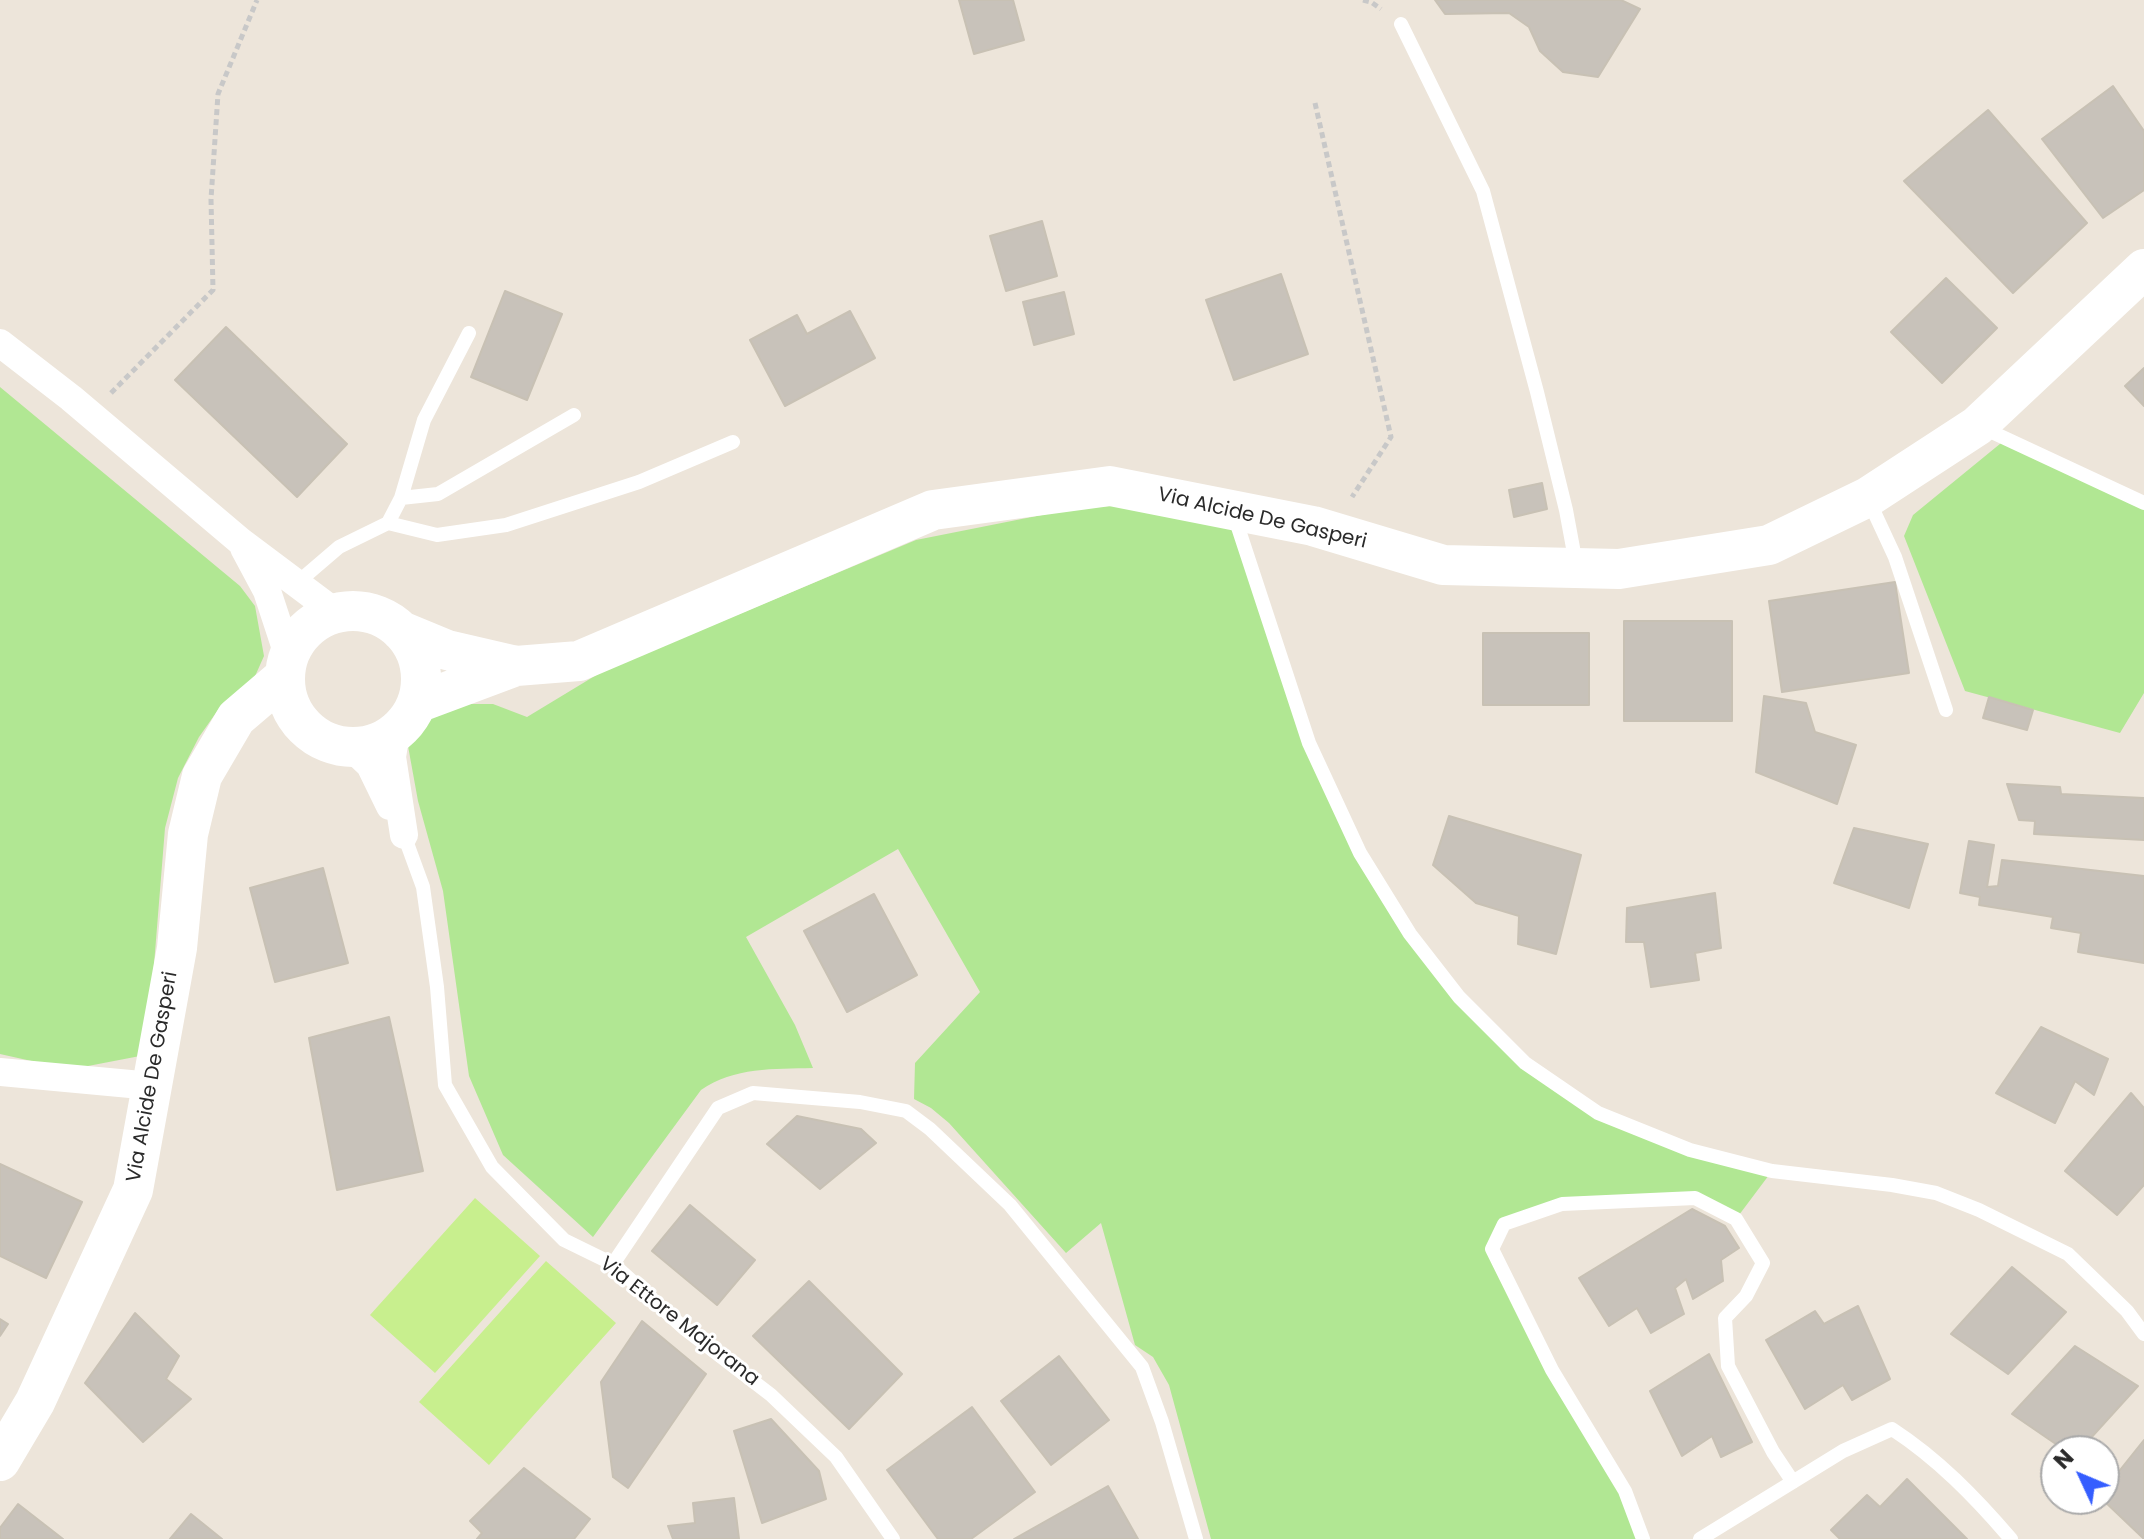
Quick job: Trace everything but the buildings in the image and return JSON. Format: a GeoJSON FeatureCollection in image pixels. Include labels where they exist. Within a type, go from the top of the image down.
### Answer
{"type":"FeatureCollection","features":[{"type":"Feature","properties":{"kind":"main road","name":"Via Alcide De Gasperi"},"geometry":{"type":"LineString","coordinates":[[406,717],[516,666],[579,661],[933,510],[1110,486],[1330,532],[1443,565],[1619,569],[1769,545],[1868,497],[1977,426],[2144,269]]}},
{"type":"Feature","properties":{"kind":"main road"},"geometry":{"type":"LineString","coordinates":[[401,631],[413,647],[420,665],[421,684],[406,717],[368,746],[352,748],[330,743],[310,733],[296,717],[287,698],[286,666],[299,636],[316,621],[336,613],[360,611],[382,617],[401,631],[447,650],[516,666]]}},
{"type":"Feature","properties":{"kind":"main road","name":"Via Alcide De Gasperi"},"geometry":{"type":"LineString","coordinates":[[0,1461],[35,1402],[133,1190],[177,948],[188,834],[202,776],[236,718],[286,666]]}},
{"type":"Feature","properties":{"kind":"main road"},"geometry":{"type":"LineString","coordinates":[[202,776],[251,739],[296,717]]}},
{"type":"Feature","properties":{"kind":"street"},"geometry":{"type":"LineString","coordinates":[[0,343],[90,414],[240,541],[336,613]]}},
{"type":"Feature","properties":{"kind":"street"},"geometry":{"type":"LineString","coordinates":[[240,541],[267,591],[286,666]]}},
{"type":"Feature","properties":{"kind":"street"},"geometry":{"type":"LineString","coordinates":[[404,835],[392,757],[406,717]]}},
{"type":"Feature","properties":{"kind":"street"},"geometry":{"type":"LineString","coordinates":[[352,748],[370,765],[404,835]]}},
{"type":"Feature","properties":{"kind":"street"},"geometry":{"type":"LineString","coordinates":[[0,1072],[152,1086]]}},
{"type":"Feature","properties":{"kind":"lane"},"geometry":{"type":"LineString","coordinates":[[1401,24],[1483,191],[1537,392],[1577,568]]}},
{"type":"Feature","properties":{"kind":"lane"},"geometry":{"type":"LineString","coordinates":[[297,583],[339,547],[388,523],[401,498],[424,420],[469,333]]}},
{"type":"Feature","properties":{"kind":"lane"},"geometry":{"type":"LineString","coordinates":[[401,498],[438,494],[574,415]]}},
{"type":"Feature","properties":{"kind":"lane"},"geometry":{"type":"LineString","coordinates":[[1977,426],[2144,503]]}},
{"type":"Feature","properties":{"kind":"lane"},"geometry":{"type":"LineString","coordinates":[[388,523],[437,535],[506,525],[639,482],[733,442]]}},
{"type":"Feature","properties":{"kind":"lane"},"geometry":{"type":"LineString","coordinates":[[1868,497],[1895,557],[1946,710]]}},
{"type":"Feature","properties":{"kind":"lane"},"geometry":{"type":"LineString","coordinates":[[1232,510],[1309,743],[1360,853],[1410,934],[1449,985],[1525,1063],[1598,1113],[1690,1150],[1772,1171],[1936,1193],[1979,1210],[2068,1254],[2127,1311],[2144,1334]]}},
{"type":"Feature","properties":{"kind":"lane","name":"Via Ettore Majorana"},"geometry":{"type":"LineString","coordinates":[[404,835],[423,887],[437,987],[445,1085],[492,1167],[564,1240],[613,1264],[685,1329],[771,1395],[836,1457],[893,1539]]}},
{"type":"Feature","properties":{"kind":"lane"},"geometry":{"type":"LineString","coordinates":[[613,1264],[718,1108],[753,1093],[860,1102],[906,1111],[930,1129],[1010,1205],[1142,1367],[1162,1422],[1196,1539]]}},
{"type":"Feature","properties":{"kind":"lane"},"geometry":{"type":"LineString","coordinates":[[1643,1539],[1625,1491],[1552,1370],[1492,1249],[1504,1224],[1562,1204],[1644,1199],[1695,1198],[1736,1219],[1763,1263],[1746,1296],[1725,1318],[1728,1366],[1773,1452],[1793,1482]]}},
{"type":"Feature","properties":{"kind":"lane"},"geometry":{"type":"LineString","coordinates":[[1700,1539],[1843,1451],[1892,1429],[1924,1450],[1982,1505],[2011,1539]]}},
{"type":"Feature","properties":{"kind":"path"},"geometry":{"type":"LineString","coordinates":[[90,414],[213,290],[211,199],[218,94],[257,0]]}},
{"type":"Feature","properties":{"kind":"path"},"geometry":{"type":"LineString","coordinates":[[1315,103],[1391,437],[1330,532]]}},
{"type":"Feature","properties":{"kind":"green space"},"geometry":{"type":"Polygon","coordinates":[[[0,387],[240,586],[255,606],[264,656],[252,683],[218,710],[199,737],[178,778],[165,828],[153,977],[140,1056],[88,1066],[54,1066],[0,1054],[0,387]]]}},
{"type":"Feature","properties":{"kind":"green space"},"geometry":{"type":"Polygon","coordinates":[[[2006,439],[2144,505],[2144,693],[2120,733],[1965,691],[1904,536],[1913,515],[2006,439]]]}},
{"type":"Feature","properties":{"kind":"green space"},"geometry":{"type":"Polygon","coordinates":[[[1128,505],[1237,525],[1309,742],[1410,934],[1525,1063],[1598,1113],[1772,1171],[1736,1219],[1695,1198],[1562,1204],[1504,1224],[1492,1249],[1643,1539],[1211,1539],[1169,1385],[1153,1357],[1135,1345],[1101,1223],[1066,1253],[949,1123],[914,1099],[915,1063],[980,992],[898,849],[746,937],[795,1025],[813,1068],[741,1073],[701,1090],[593,1237],[503,1155],[469,1076],[443,891],[418,801],[408,746],[417,720],[438,704],[493,704],[527,717],[603,671],[916,540],[1077,508],[1128,505]]]}},
{"type":"Feature","properties":{"kind":"green space"},"geometry":{"type":"Polygon","coordinates":[[[475,1198],[540,1256],[435,1373],[370,1315],[475,1198]]]}},
{"type":"Feature","properties":{"kind":"green space"},"geometry":{"type":"Polygon","coordinates":[[[546,1261],[616,1323],[489,1465],[419,1402],[546,1261]]]}}]}
